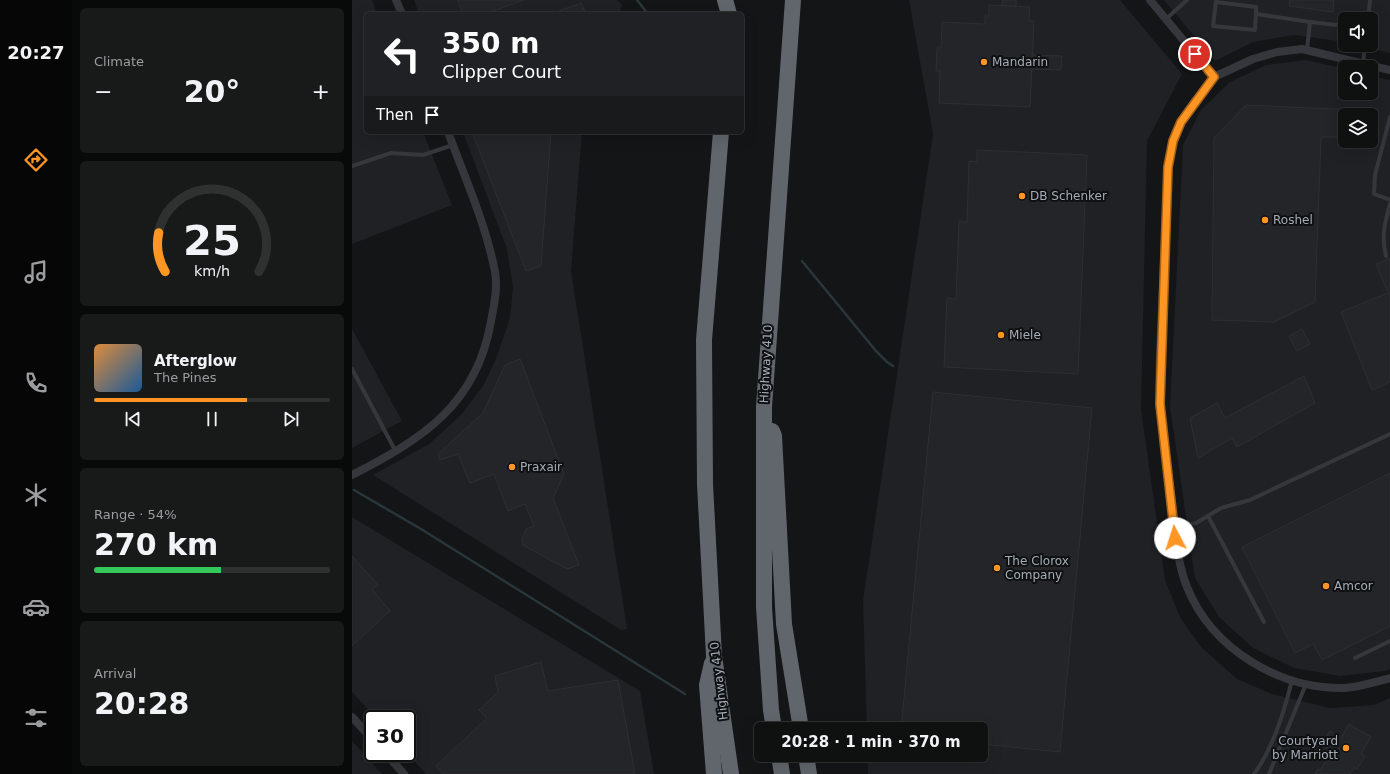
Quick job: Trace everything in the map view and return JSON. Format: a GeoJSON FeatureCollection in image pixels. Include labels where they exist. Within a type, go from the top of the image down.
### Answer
{"type":"FeatureCollection","features":[{"type":"Feature","properties":{"kind":"highway"},"geometry":{"type":"LineString","coordinates":[[725,0],[729,12]]}},
{"type":"Feature","properties":{"kind":"highway"},"geometry":{"type":"LineString","coordinates":[[730,12],[732,0]]}},
{"type":"Feature","properties":{"kind":"highway","name":"Highway 410"},"geometry":{"type":"LineString","coordinates":[[773,722],[764,607],[764,407],[793,0]]}},
{"type":"Feature","properties":{"kind":"highway","name":"Highway 410"},"geometry":{"type":"LineString","coordinates":[[721,134],[704,340],[705,484],[714,656],[731,774]]}},
{"type":"Feature","properties":{"kind":"highway"},"geometry":{"type":"LineString","coordinates":[[764,407],[774,436],[784,624],[801,722]]}},
{"type":"Feature","properties":{"kind":"highway"},"geometry":{"type":"LineString","coordinates":[[714,656],[707,685],[714,774]]}},
{"type":"Feature","properties":{"kind":"highway"},"geometry":{"type":"LineString","coordinates":[[780,762],[782,774]]}},
{"type":"Feature","properties":{"kind":"highway"},"geometry":{"type":"LineString","coordinates":[[807,762],[809,774]]}},
{"type":"Feature","properties":{"kind":"street"},"geometry":{"type":"LineString","coordinates":[[396,0],[401,12]]}},
{"type":"Feature","properties":{"kind":"street"},"geometry":{"type":"LineString","coordinates":[[1150,0],[1214,77]]}},
{"type":"Feature","properties":{"kind":"street"},"geometry":{"type":"LineString","coordinates":[[1347,60],[1302,49],[1277,52],[1253,58],[1214,77],[1181,122],[1173,141],[1168,167],[1160,404],[1179,561],[1186,586],[1197,607],[1217,633],[1243,656],[1258,666],[1306,684],[1345,688],[1390,678]]}},
{"type":"Feature","properties":{"kind":"street"},"geometry":{"type":"LineString","coordinates":[[1378,67],[1390,70]]}},
{"type":"Feature","properties":{"kind":"street"},"geometry":{"type":"LineString","coordinates":[[352,475],[396,452],[434,426],[455,404],[470,382],[480,361],[489,332],[495,300],[495,273],[484,228],[449,134]]}},
{"type":"Feature","properties":{"kind":"street"},"geometry":{"type":"LineString","coordinates":[[352,717],[364,730]]}},
{"type":"Feature","properties":{"kind":"street"},"geometry":{"type":"LineString","coordinates":[[393,762],[404,774]]}},
{"type":"Feature","properties":{"kind":"lane"},"geometry":{"type":"LineString","coordinates":[[1166,19],[1187,0]]}},
{"type":"Feature","properties":{"kind":"lane"},"geometry":{"type":"LineString","coordinates":[[1369,12],[1370,0]]}},
{"type":"Feature","properties":{"kind":"lane"},"geometry":{"type":"LineString","coordinates":[[1216,2],[1256,7],[1256,14],[1254,30],[1213,26],[1216,2]]}},
{"type":"Feature","properties":{"kind":"lane"},"geometry":{"type":"LineString","coordinates":[[1256,14],[1338,25]]}},
{"type":"Feature","properties":{"kind":"lane"},"geometry":{"type":"LineString","coordinates":[[1307,50],[1310,22]]}},
{"type":"Feature","properties":{"kind":"lane"},"geometry":{"type":"LineString","coordinates":[[1390,117],[1375,175],[1374,194],[1390,200]]}},
{"type":"Feature","properties":{"kind":"lane"},"geometry":{"type":"LineString","coordinates":[[352,166],[391,153],[423,155],[453,145]]}},
{"type":"Feature","properties":{"kind":"lane"},"geometry":{"type":"LineString","coordinates":[[1386,256],[1383,246],[1383,231],[1390,204]]}},
{"type":"Feature","properties":{"kind":"lane"},"geometry":{"type":"LineString","coordinates":[[352,369],[396,452]]}},
{"type":"Feature","properties":{"kind":"lane"},"geometry":{"type":"LineString","coordinates":[[1174,527],[1196,523],[1221,508],[1250,500],[1390,434]]}},
{"type":"Feature","properties":{"kind":"lane"},"geometry":{"type":"LineString","coordinates":[[1208,516],[1264,622]]}},
{"type":"Feature","properties":{"kind":"lane"},"geometry":{"type":"LineString","coordinates":[[1355,658],[1390,641]]}},
{"type":"Feature","properties":{"kind":"lane"},"geometry":{"type":"LineString","coordinates":[[1254,774],[1261,763],[1284,710],[1292,680]]}},
{"type":"Feature","properties":{"kind":"lane"},"geometry":{"type":"LineString","coordinates":[[1269,774],[1296,714],[1306,684]]}},
{"type":"Feature","properties":{"kind":"shaded area"},"geometry":{"type":"Polygon","coordinates":[[[352,0],[372,0],[376,12],[364,12],[364,134],[424,134],[452,205],[352,244],[352,0]]]}},
{"type":"Feature","properties":{"kind":"shaded area"},"geometry":{"type":"Polygon","coordinates":[[[414,0],[617,0],[622,5],[620,12],[418,12],[414,0]]]}},
{"type":"Feature","properties":{"kind":"shaded area"},"geometry":{"type":"Polygon","coordinates":[[[909,0],[1120,0],[1182,74],[1147,141],[1141,409],[1165,580],[1180,617],[1201,647],[1237,679],[1272,694],[1330,708],[1374,705],[1390,698],[1390,774],[868,774],[868,762],[988,762],[988,722],[867,722],[863,601],[933,134],[909,0]]]}},
{"type":"Feature","properties":{"kind":"shaded area"},"geometry":{"type":"Polygon","coordinates":[[[1164,0],[1390,0],[1390,53],[1378,50],[1378,12],[1338,12],[1338,41],[1294,35],[1253,42],[1215,61],[1164,0]]]}},
{"type":"Feature","properties":{"kind":"shaded area"},"geometry":{"type":"Polygon","coordinates":[[[1306,60],[1338,67],[1338,100],[1378,100],[1378,77],[1390,80],[1390,669],[1385,671],[1340,676],[1294,668],[1253,648],[1219,617],[1195,578],[1170,407],[1183,145],[1201,110],[1230,82],[1266,65],[1306,60]]]}},
{"type":"Feature","properties":{"kind":"shaded area"},"geometry":{"type":"Polygon","coordinates":[[[464,134],[582,134],[571,271],[627,629],[621,630],[373,475],[429,444],[461,415],[483,386],[496,359],[510,318],[513,288],[507,249],[464,134]]]}},
{"type":"Feature","properties":{"kind":"shaded area"},"geometry":{"type":"Polygon","coordinates":[[[352,329],[402,421],[352,448],[352,329]]]}},
{"type":"Feature","properties":{"kind":"shaded area"},"geometry":{"type":"Polygon","coordinates":[[[352,517],[640,691],[654,774],[426,774],[415,762],[416,710],[369,710],[352,692],[352,517]]]}},
{"type":"Feature","properties":{"kind":"shaded area"},"geometry":{"type":"Polygon","coordinates":[[[352,741],[364,754],[364,762],[371,762],[382,774],[352,774],[352,741]]]}},
{"type":"Feature","properties":{"kind":"building"},"geometry":{"type":"Polygon","coordinates":[[[458,0],[524,0],[491,12],[462,12],[458,0]]]}},
{"type":"Feature","properties":{"kind":"building"},"geometry":{"type":"Polygon","coordinates":[[[1003,0],[1016,0],[1016,6],[1002,6],[1003,0]]]}},
{"type":"Feature","properties":{"kind":"building"},"geometry":{"type":"Polygon","coordinates":[[[1290,0],[1334,0],[1333,12],[1289,6],[1290,0]]]}},
{"type":"Feature","properties":{"kind":"building"},"geometry":{"type":"Polygon","coordinates":[[[581,3],[585,12],[556,12],[581,3]]]}},
{"type":"Feature","properties":{"kind":"building","name":"Mandarin"},"geometry":{"type":"Polygon","coordinates":[[[989,5],[1030,7],[1029,21],[1034,21],[1030,107],[939,103],[940,71],[936,71],[937,48],[941,48],[942,22],[985,24],[985,16],[989,16],[989,5]]]}},
{"type":"Feature","properties":{"kind":"building"},"geometry":{"type":"Polygon","coordinates":[[[1033,55],[1062,56],[1061,70],[1032,69],[1033,55]]]}},
{"type":"Feature","properties":{"kind":"building","name":"Roshel"},"geometry":{"type":"Polygon","coordinates":[[[1246,105],[1338,109],[1338,137],[1321,137],[1315,302],[1274,322],[1212,320],[1214,138],[1246,105]]]}},
{"type":"Feature","properties":{"kind":"building"},"geometry":{"type":"Polygon","coordinates":[[[473,134],[551,134],[541,266],[526,271],[473,134]]]}},
{"type":"Feature","properties":{"kind":"building"},"geometry":{"type":"Polygon","coordinates":[[[977,150],[1087,155],[1078,374],[944,367],[947,298],[956,299],[959,221],[967,222],[969,161],[977,162],[977,150]]]}},
{"type":"Feature","properties":{"kind":"building"},"geometry":{"type":"Polygon","coordinates":[[[1390,258],[1390,382],[1372,390],[1341,312],[1388,293],[1376,264],[1390,258]]]}},
{"type":"Feature","properties":{"kind":"building"},"geometry":{"type":"Polygon","coordinates":[[[1302,329],[1310,344],[1297,351],[1289,336],[1302,329]]]}},
{"type":"Feature","properties":{"kind":"building","name":"Praxair"},"geometry":{"type":"Polygon","coordinates":[[[520,359],[564,474],[553,498],[579,565],[567,569],[523,545],[522,540],[526,529],[534,526],[525,504],[508,511],[494,474],[470,483],[458,454],[440,460],[438,454],[483,413],[505,365],[520,359]]]}},
{"type":"Feature","properties":{"kind":"building"},"geometry":{"type":"Polygon","coordinates":[[[1304,376],[1315,403],[1237,447],[1232,438],[1198,458],[1190,418],[1217,403],[1225,418],[1304,376]]]}},
{"type":"Feature","properties":{"kind":"building","name":"The Clorox Company"},"geometry":{"type":"Polygon","coordinates":[[[933,392],[1092,408],[1060,752],[988,745],[988,722],[902,722],[933,392]]]}},
{"type":"Feature","properties":{"kind":"building","name":"Amcor"},"geometry":{"type":"Polygon","coordinates":[[[1390,473],[1390,626],[1322,660],[1313,644],[1295,653],[1242,547],[1390,473]]]}},
{"type":"Feature","properties":{"kind":"building"},"geometry":{"type":"Polygon","coordinates":[[[352,556],[378,585],[372,589],[390,611],[352,646],[352,556]]]}},
{"type":"Feature","properties":{"kind":"building"},"geometry":{"type":"Polygon","coordinates":[[[541,662],[548,691],[618,680],[635,774],[443,774],[436,766],[487,718],[479,710],[498,692],[495,676],[541,662]]]}},
{"type":"Feature","properties":{"kind":"building","name":"Courtyard by Marriott"},"geometry":{"type":"Polygon","coordinates":[[[1349,724],[1371,737],[1361,754],[1365,756],[1357,769],[1354,767],[1350,774],[1315,774],[1318,769],[1320,770],[1332,751],[1322,745],[1330,731],[1341,738],[1349,724]]]}},
{"type":"Feature","properties":{"kind":"waterway"},"geometry":{"type":"LineString","coordinates":[[637,0],[646,12]]}},
{"type":"Feature","properties":{"kind":"waterway"},"geometry":{"type":"LineString","coordinates":[[802,261],[876,351],[893,366]]}},
{"type":"Feature","properties":{"kind":"waterway"},"geometry":{"type":"LineString","coordinates":[[354,490],[421,529],[685,694]]}},
{"type":"Feature","properties":{"kind":"place","name":"Mandarin"},"geometry":{"type":"Point","coordinates":[984,62]}},
{"type":"Feature","properties":{"kind":"place","name":"DB Schenker"},"geometry":{"type":"Point","coordinates":[1022,196]}},
{"type":"Feature","properties":{"kind":"place","name":"Roshel"},"geometry":{"type":"Point","coordinates":[1265,220]}},
{"type":"Feature","properties":{"kind":"place","name":"Miele"},"geometry":{"type":"Point","coordinates":[1001,335]}},
{"type":"Feature","properties":{"kind":"place","name":"Praxair"},"geometry":{"type":"Point","coordinates":[512,467]}},
{"type":"Feature","properties":{"kind":"place","name":"The Clorox Company"},"geometry":{"type":"Point","coordinates":[997,568]}},
{"type":"Feature","properties":{"kind":"place","name":"Amcor"},"geometry":{"type":"Point","coordinates":[1326,586]}},
{"type":"Feature","properties":{"kind":"place","name":"Courtyard by Marriott"},"geometry":{"type":"Point","coordinates":[1346,748]}},
{"type":"Feature","properties":{"kind":"route"},"geometry":{"type":"LineString","coordinates":[[1175,538],[1173,509],[1160,404],[1168,167],[1173,141],[1181,122],[1194,102],[1214,77],[1195,54]]}}]}
